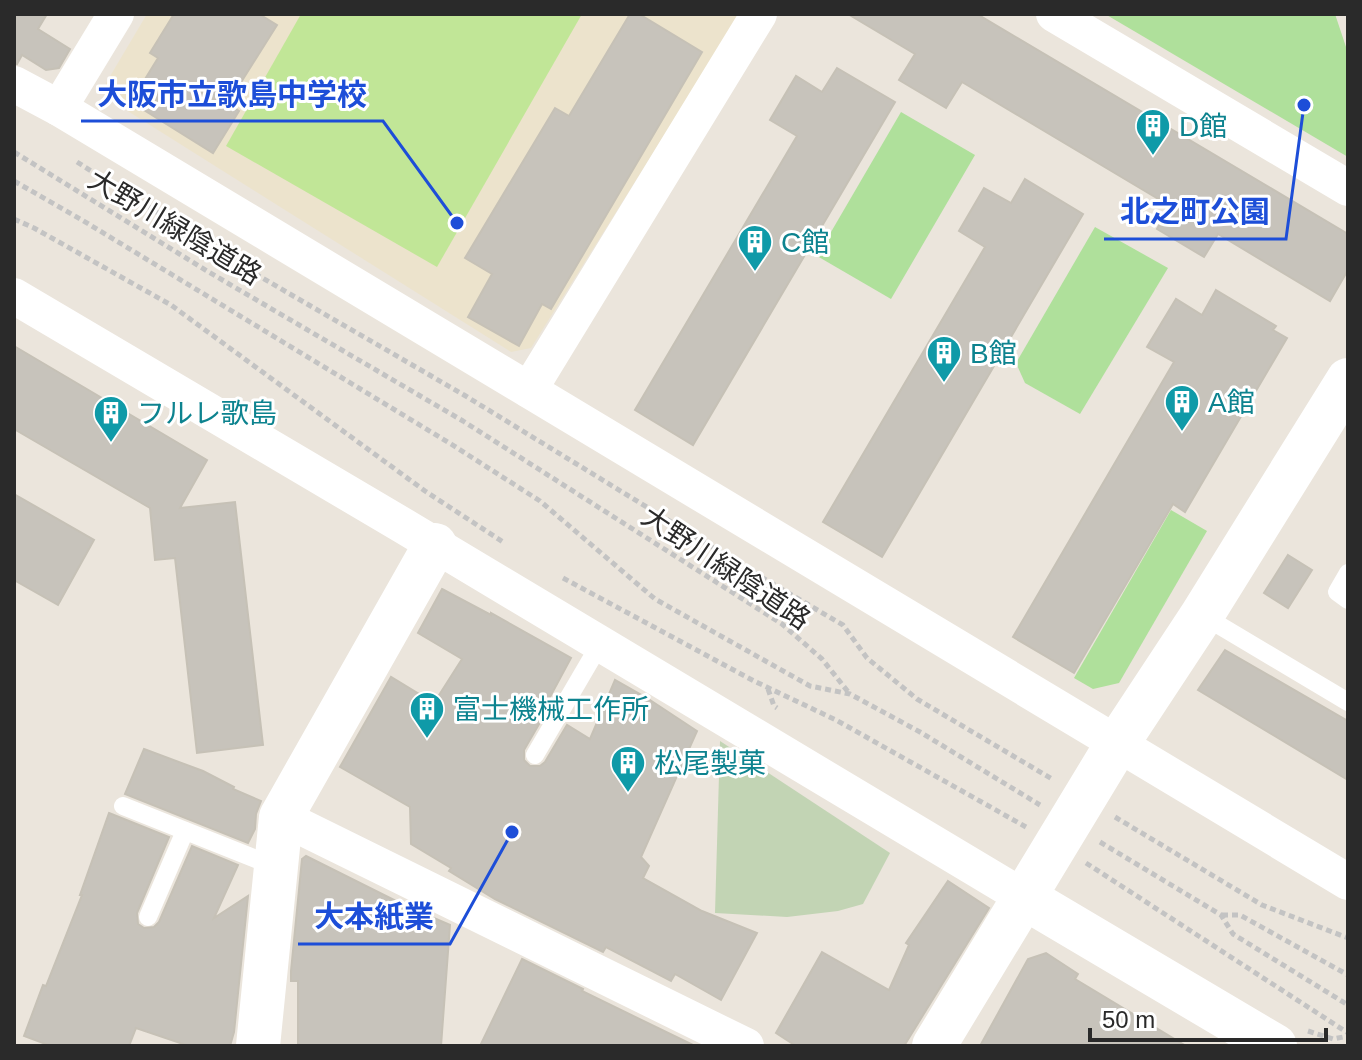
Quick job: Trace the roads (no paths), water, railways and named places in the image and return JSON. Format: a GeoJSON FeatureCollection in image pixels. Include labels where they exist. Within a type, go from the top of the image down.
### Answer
{"type":"FeatureCollection","features":[{"type":"Feature","properties":{"kind":"street"},"geometry":{"type":"LineString","coordinates":[[59,108],[116,14]]}},
{"type":"Feature","properties":{"kind":"street"},"geometry":{"type":"LineString","coordinates":[[529,390],[759,14]]}},
{"type":"Feature","properties":{"kind":"street"},"geometry":{"type":"LineString","coordinates":[[1054,14],[1348,188]]}},
{"type":"Feature","properties":{"kind":"street"},"geometry":{"type":"LineString","coordinates":[[14,84],[59,108],[1348,882]]}},
{"type":"Feature","properties":{"kind":"street"},"geometry":{"type":"LineString","coordinates":[[14,296],[1275,1046]]}},
{"type":"Feature","properties":{"kind":"street"},"geometry":{"type":"LineString","coordinates":[[934,1046],[1025,898],[1051,848],[1202,615],[1348,380]]}},
{"type":"Feature","properties":{"kind":"street"},"geometry":{"type":"LineString","coordinates":[[258,1046],[281,817],[435,545]]}},
{"type":"Feature","properties":{"kind":"street"},"geometry":{"type":"LineString","coordinates":[[281,817],[746,1046]]}},
{"type":"Feature","properties":{"kind":"lane"},"geometry":{"type":"LineString","coordinates":[[1348,573],[1337,592],[1348,600]]}},
{"type":"Feature","properties":{"kind":"lane"},"geometry":{"type":"LineString","coordinates":[[1202,615],[1348,702]]}},
{"type":"Feature","properties":{"kind":"lane"},"geometry":{"type":"LineString","coordinates":[[535,755],[600,644]]}},
{"type":"Feature","properties":{"kind":"lane"},"geometry":{"type":"LineString","coordinates":[[123,806],[276,867]]}},
{"type":"Feature","properties":{"kind":"lane"},"geometry":{"type":"LineString","coordinates":[[148,917],[185,831]]}},
{"type":"Feature","properties":{"kind":"place","name":"北之町公園"},"geometry":{"type":"Point","coordinates":[1304,105]}},
{"type":"Feature","properties":{"kind":"place","name":"D館"},"geometry":{"type":"Point","coordinates":[1153,157]}},
{"type":"Feature","properties":{"kind":"place","name":"大阪市立歌島中学校"},"geometry":{"type":"Point","coordinates":[457,223]}},
{"type":"Feature","properties":{"kind":"place","name":"C館"},"geometry":{"type":"Point","coordinates":[755,273]}},
{"type":"Feature","properties":{"kind":"place","name":"B館"},"geometry":{"type":"Point","coordinates":[944,384]}},
{"type":"Feature","properties":{"kind":"place","name":"A館"},"geometry":{"type":"Point","coordinates":[1182,433]}},
{"type":"Feature","properties":{"kind":"place","name":"フルレ歌島"},"geometry":{"type":"Point","coordinates":[111,444]}},
{"type":"Feature","properties":{"kind":"place","name":"富士機械工作所"},"geometry":{"type":"Point","coordinates":[427,740]}},
{"type":"Feature","properties":{"kind":"place","name":"松尾製菓"},"geometry":{"type":"Point","coordinates":[628,794]}},
{"type":"Feature","properties":{"kind":"place","name":"大本紙業"},"geometry":{"type":"Point","coordinates":[512,832]}}]}
